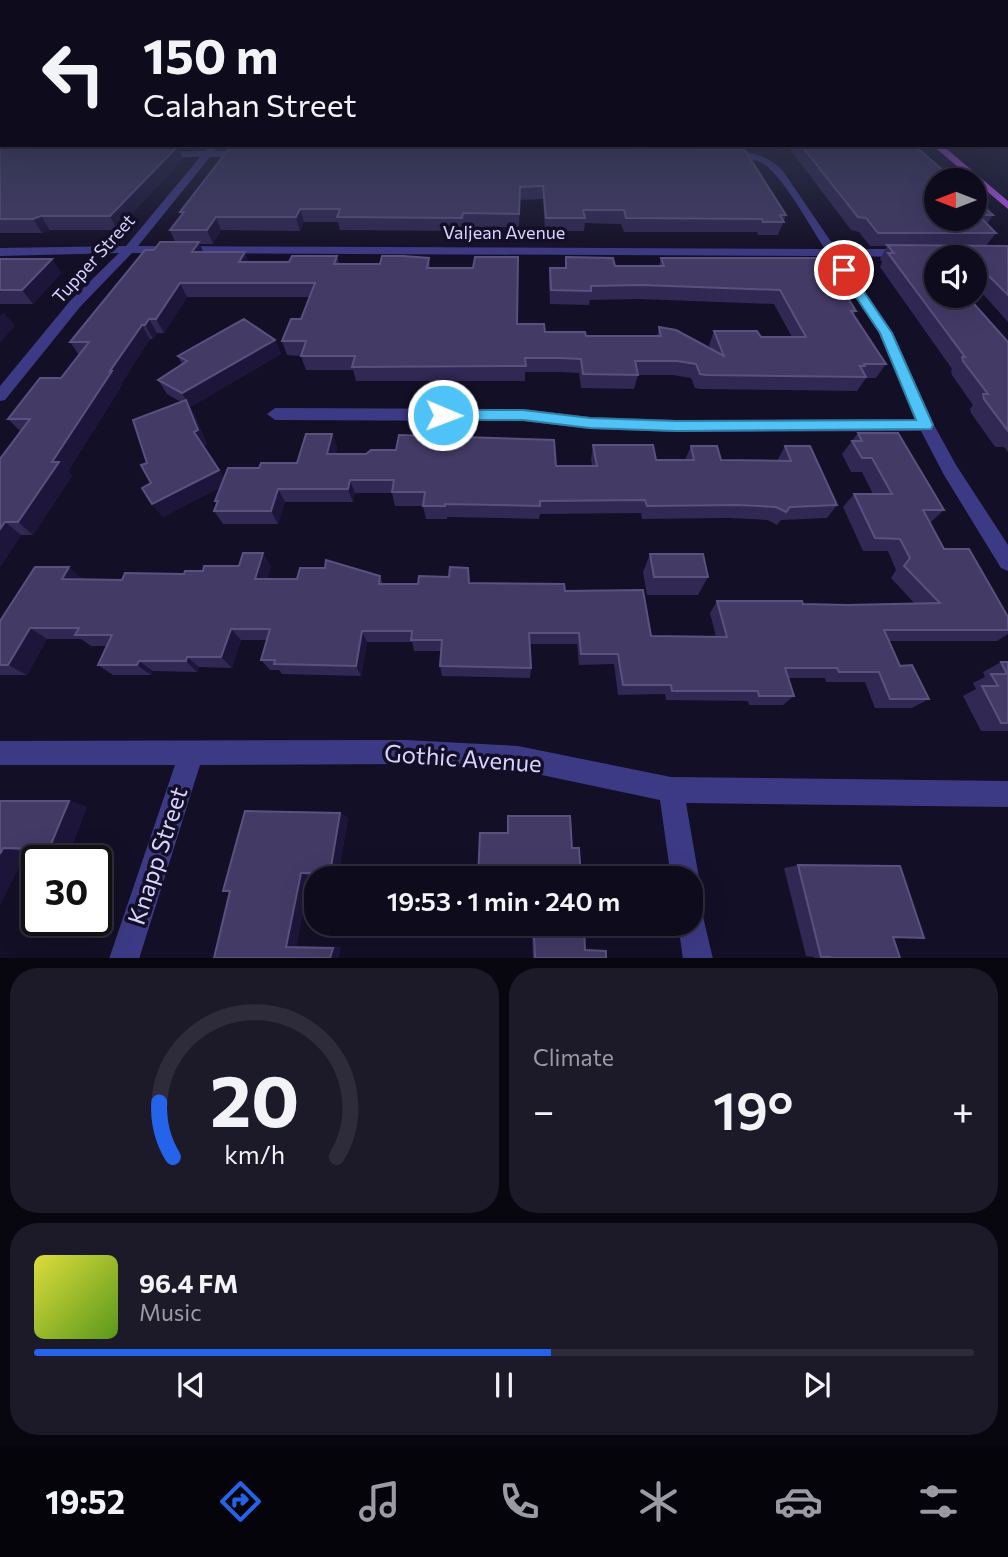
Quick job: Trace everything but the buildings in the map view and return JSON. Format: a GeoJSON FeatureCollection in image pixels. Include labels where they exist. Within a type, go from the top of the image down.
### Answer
{"type":"FeatureCollection","features":[{"type":"Feature","properties":{"kind":"main road"},"geometry":{"type":"LineString","coordinates":[[962,167],[1008,206]]}},
{"type":"Feature","properties":{"kind":"street","name":"Tupper Street"},"geometry":{"type":"LineString","coordinates":[[0,396],[89,288],[130,249],[197,167]]}},
{"type":"Feature","properties":{"kind":"street"},"geometry":{"type":"LineString","coordinates":[[773,167],[780,173],[886,333],[926,425],[950,470],[1008,562]]}},
{"type":"Feature","properties":{"kind":"street","name":"Valjean Avenue"},"geometry":{"type":"LineString","coordinates":[[0,252],[130,249],[921,253]]}},
{"type":"Feature","properties":{"kind":"street"},"geometry":{"type":"LineString","coordinates":[[275,414],[523,415],[590,423],[676,426],[926,425]]}},
{"type":"Feature","properties":{"kind":"street","name":"Gothic Avenue"},"geometry":{"type":"LineString","coordinates":[[0,753],[406,752],[518,758],[671,790],[1008,794]]}},
{"type":"Feature","properties":{"kind":"street","name":"Knapp Street"},"geometry":{"type":"LineString","coordinates":[[124,958],[191,753]]}},
{"type":"Feature","properties":{"kind":"street"},"geometry":{"type":"LineString","coordinates":[[671,790],[683,866]]}},
{"type":"Feature","properties":{"kind":"street"},"geometry":{"type":"LineString","coordinates":[[694,936],[698,958]]}},
{"type":"Feature","properties":{"kind":"route"},"geometry":{"type":"LineString","coordinates":[[443,415],[523,415],[590,423],[676,426],[926,425],[886,333],[844,270]]}}]}
